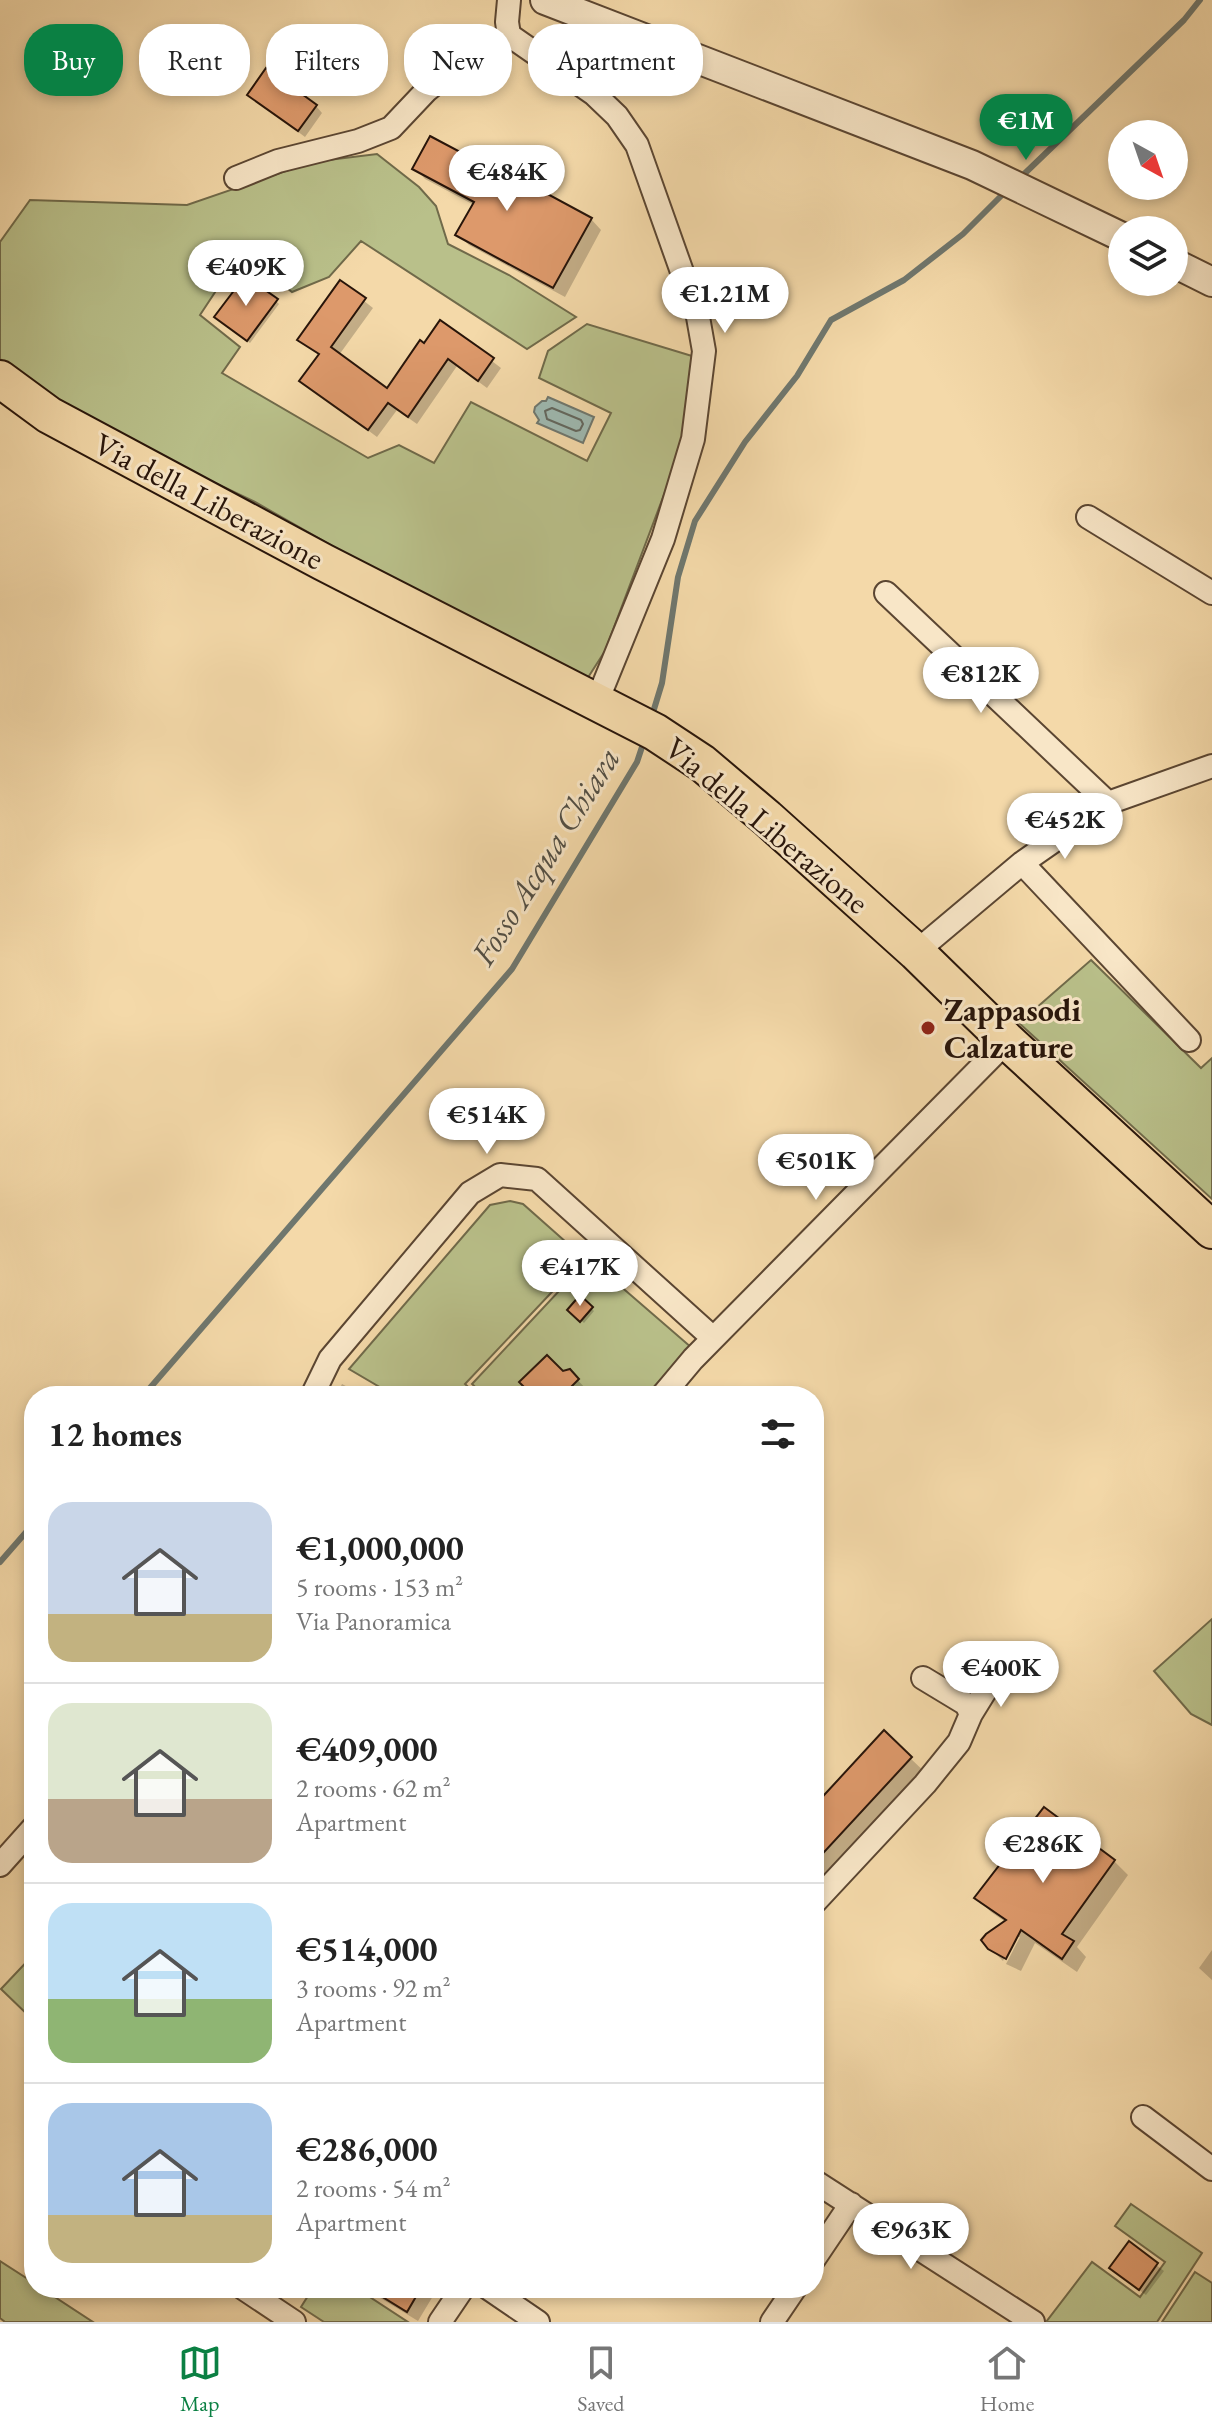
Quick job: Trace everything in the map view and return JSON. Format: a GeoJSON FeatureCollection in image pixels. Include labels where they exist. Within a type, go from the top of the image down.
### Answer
{"type":"FeatureCollection","features":[{"type":"Feature","properties":{"kind":"main road","name":"Via della Liberazione"},"geometry":{"type":"LineString","coordinates":[[0,379],[49,415],[323,562],[644,726],[702,763],[916,952],[1007,1041],[1212,1230]]}},
{"type":"Feature","properties":{"kind":"street"},"geometry":{"type":"LineString","coordinates":[[545,0],[972,165],[1108,230]]}},
{"type":"Feature","properties":{"kind":"street"},"geometry":{"type":"LineString","coordinates":[[236,178],[278,161],[358,141],[391,128],[426,91],[508,19],[617,116],[637,145],[698,317],[704,351],[693,439],[667,525],[597,701]]}},
{"type":"Feature","properties":{"kind":"street"},"geometry":{"type":"LineString","coordinates":[[1188,270],[1212,282]]}},
{"type":"Feature","properties":{"kind":"street"},"geometry":{"type":"LineString","coordinates":[[1088,517],[1209,582]]}},
{"type":"Feature","properties":{"kind":"street"},"geometry":{"type":"LineString","coordinates":[[886,593],[1108,803]]}},
{"type":"Feature","properties":{"kind":"street"},"geometry":{"type":"LineString","coordinates":[[916,952],[1022,863],[1108,803],[1212,766]]}},
{"type":"Feature","properties":{"kind":"street"},"geometry":{"type":"LineString","coordinates":[[1022,863],[1189,1040]]}},
{"type":"Feature","properties":{"kind":"street"},"geometry":{"type":"LineString","coordinates":[[671,1386],[713,1338],[1007,1041]]}},
{"type":"Feature","properties":{"kind":"street"},"geometry":{"type":"LineString","coordinates":[[317,1386],[330,1359],[470,1193],[500,1175],[537,1179],[713,1338]]}},
{"type":"Feature","properties":{"kind":"street"},"geometry":{"type":"LineString","coordinates":[[923,1678],[966,1704],[971,1714]]}},
{"type":"Feature","properties":{"kind":"street"},"geometry":{"type":"LineString","coordinates":[[824,1892],[925,1784],[959,1742],[971,1714],[992,1680]]}},
{"type":"Feature","properties":{"kind":"street"},"geometry":{"type":"LineString","coordinates":[[0,1865],[24,1838]]}},
{"type":"Feature","properties":{"kind":"street"},"geometry":{"type":"LineString","coordinates":[[1143,2117],[1212,2169]]}},
{"type":"Feature","properties":{"kind":"street"},"geometry":{"type":"LineString","coordinates":[[824,2187],[1033,2322]]}},
{"type":"Feature","properties":{"kind":"street"},"geometry":{"type":"LineString","coordinates":[[824,2244],[851,2204]]}},
{"type":"Feature","properties":{"kind":"street"},"geometry":{"type":"LineString","coordinates":[[258,2298],[294,2322]]}},
{"type":"Feature","properties":{"kind":"street"},"geometry":{"type":"LineString","coordinates":[[440,2322],[456,2298]]}},
{"type":"Feature","properties":{"kind":"street"},"geometry":{"type":"LineString","coordinates":[[503,2298],[538,2322]]}},
{"type":"Feature","properties":{"kind":"street"},"geometry":{"type":"LineString","coordinates":[[772,2322],[788,2298]]}},
{"type":"Feature","properties":{"kind":"green space"},"geometry":{"type":"Polygon","coordinates":[[[377,154],[419,187],[436,206],[448,244],[509,275],[576,317],[527,349],[361,241],[329,277],[292,292],[255,262],[233,265],[200,315],[240,347],[222,373],[368,458],[399,445],[434,463],[471,402],[587,461],[611,413],[539,378],[548,351],[587,324],[692,356],[682,447],[605,651],[587,679],[401,585],[255,502],[83,420],[0,359],[0,242],[30,200],[187,205],[312,162],[377,154]]]}},
{"type":"Feature","properties":{"kind":"green space"},"geometry":{"type":"Polygon","coordinates":[[[1091,960],[1201,1068],[1212,1058],[1212,1199],[1019,1023],[1091,960]]]}},
{"type":"Feature","properties":{"kind":"green space"},"geometry":{"type":"Polygon","coordinates":[[[510,1201],[523,1204],[584,1258],[465,1384],[467,1386],[378,1386],[349,1369],[490,1205],[510,1201]]]}},
{"type":"Feature","properties":{"kind":"green space"},"geometry":{"type":"Polygon","coordinates":[[[589,1259],[692,1348],[655,1386],[472,1384],[589,1259]]]}},
{"type":"Feature","properties":{"kind":"green space"},"geometry":{"type":"Polygon","coordinates":[[[1212,1619],[1212,1725],[1191,1714],[1154,1671],[1212,1619]]]}},
{"type":"Feature","properties":{"kind":"green space"},"geometry":{"type":"Polygon","coordinates":[[[24,1965],[24,2011],[1,1989],[24,1965]]]}},
{"type":"Feature","properties":{"kind":"green space"},"geometry":{"type":"Polygon","coordinates":[[[1131,2204],[1202,2253],[1157,2322],[1046,2322],[1092,2262],[1140,2297],[1165,2262],[1115,2226],[1131,2204]]]}},
{"type":"Feature","properties":{"kind":"green space"},"geometry":{"type":"Polygon","coordinates":[[[0,2261],[24,2277],[24,2298],[56,2298],[93,2322],[5,2322],[0,2318],[0,2261]]]}},
{"type":"Feature","properties":{"kind":"green space"},"geometry":{"type":"Polygon","coordinates":[[[1195,2272],[1212,2283],[1212,2322],[1162,2322],[1195,2272]]]}},
{"type":"Feature","properties":{"kind":"green space"},"geometry":{"type":"Polygon","coordinates":[[[307,2298],[371,2298],[408,2322],[324,2322],[301,2307],[307,2298]]]}},
{"type":"Feature","properties":{"kind":"water"},"geometry":{"type":"Polygon","coordinates":[[[548,397],[594,417],[583,443],[537,423],[535,407],[548,397]]]}},
{"type":"Feature","properties":{"kind":"building"},"geometry":{"type":"Polygon","coordinates":[[[266,68],[266,96],[305,96],[317,105],[298,131],[248,96],[266,68]]]}},
{"type":"Feature","properties":{"kind":"building"},"geometry":{"type":"Polygon","coordinates":[[[430,136],[492,169],[494,165],[592,218],[553,288],[455,235],[474,202],[412,169],[430,136]]]}},
{"type":"Feature","properties":{"kind":"building"},"geometry":{"type":"Polygon","coordinates":[[[245,276],[278,299],[247,341],[214,317],[245,276]]]}},
{"type":"Feature","properties":{"kind":"building"},"geometry":{"type":"Polygon","coordinates":[[[340,280],[366,298],[331,347],[387,388],[420,340],[424,343],[440,320],[494,358],[478,381],[448,359],[408,417],[388,403],[368,430],[299,381],[319,354],[297,340],[340,280]]]}},
{"type":"Feature","properties":{"kind":"building"},"geometry":{"type":"Polygon","coordinates":[[[580,1295],[593,1307],[580,1322],[567,1310],[580,1295]]]}},
{"type":"Feature","properties":{"kind":"building"},"geometry":{"type":"Polygon","coordinates":[[[547,1355],[563,1371],[570,1369],[579,1379],[572,1386],[523,1386],[519,1382],[547,1355]]]}},
{"type":"Feature","properties":{"kind":"building"},"geometry":{"type":"Polygon","coordinates":[[[884,1730],[912,1757],[824,1852],[824,1795],[884,1730]]]}},
{"type":"Feature","properties":{"kind":"building"},"geometry":{"type":"Polygon","coordinates":[[[1044,1807],[1115,1860],[1062,1934],[1074,1941],[1062,1959],[1021,1930],[1006,1959],[988,1949],[981,1940],[1006,1920],[974,1898],[1044,1807]]]}},
{"type":"Feature","properties":{"kind":"building"},"geometry":{"type":"Polygon","coordinates":[[[1129,2241],[1158,2263],[1139,2290],[1109,2268],[1129,2241]]]}},
{"type":"Feature","properties":{"kind":"building"},"geometry":{"type":"Polygon","coordinates":[[[384,2298],[415,2298],[407,2312],[384,2298]]]}},
{"type":"Feature","properties":{"kind":"waterway","name":"Fosso Acqua Chiara"},"geometry":{"type":"LineString","coordinates":[[1020,178],[1184,20],[1200,0]]}},
{"type":"Feature","properties":{"kind":"waterway","name":"Fosso Acqua Chiara"},"geometry":{"type":"LineString","coordinates":[[651,719],[662,683],[678,577],[695,521],[745,442],[797,376],[831,320],[904,280],[963,234],[1006,191]]}},
{"type":"Feature","properties":{"kind":"waterway","name":"Fosso Acqua Chiara"},"geometry":{"type":"LineString","coordinates":[[152,1386],[512,969],[637,762],[644,741]]}},
{"type":"Feature","properties":{"kind":"waterway","name":"Fosso Acqua Chiara"},"geometry":{"type":"LineString","coordinates":[[0,1562],[24,1534]]}},
{"type":"Feature","properties":{"kind":"place","name":"Zappasodi Calzature"},"geometry":{"type":"Point","coordinates":[928,1028]}}]}
